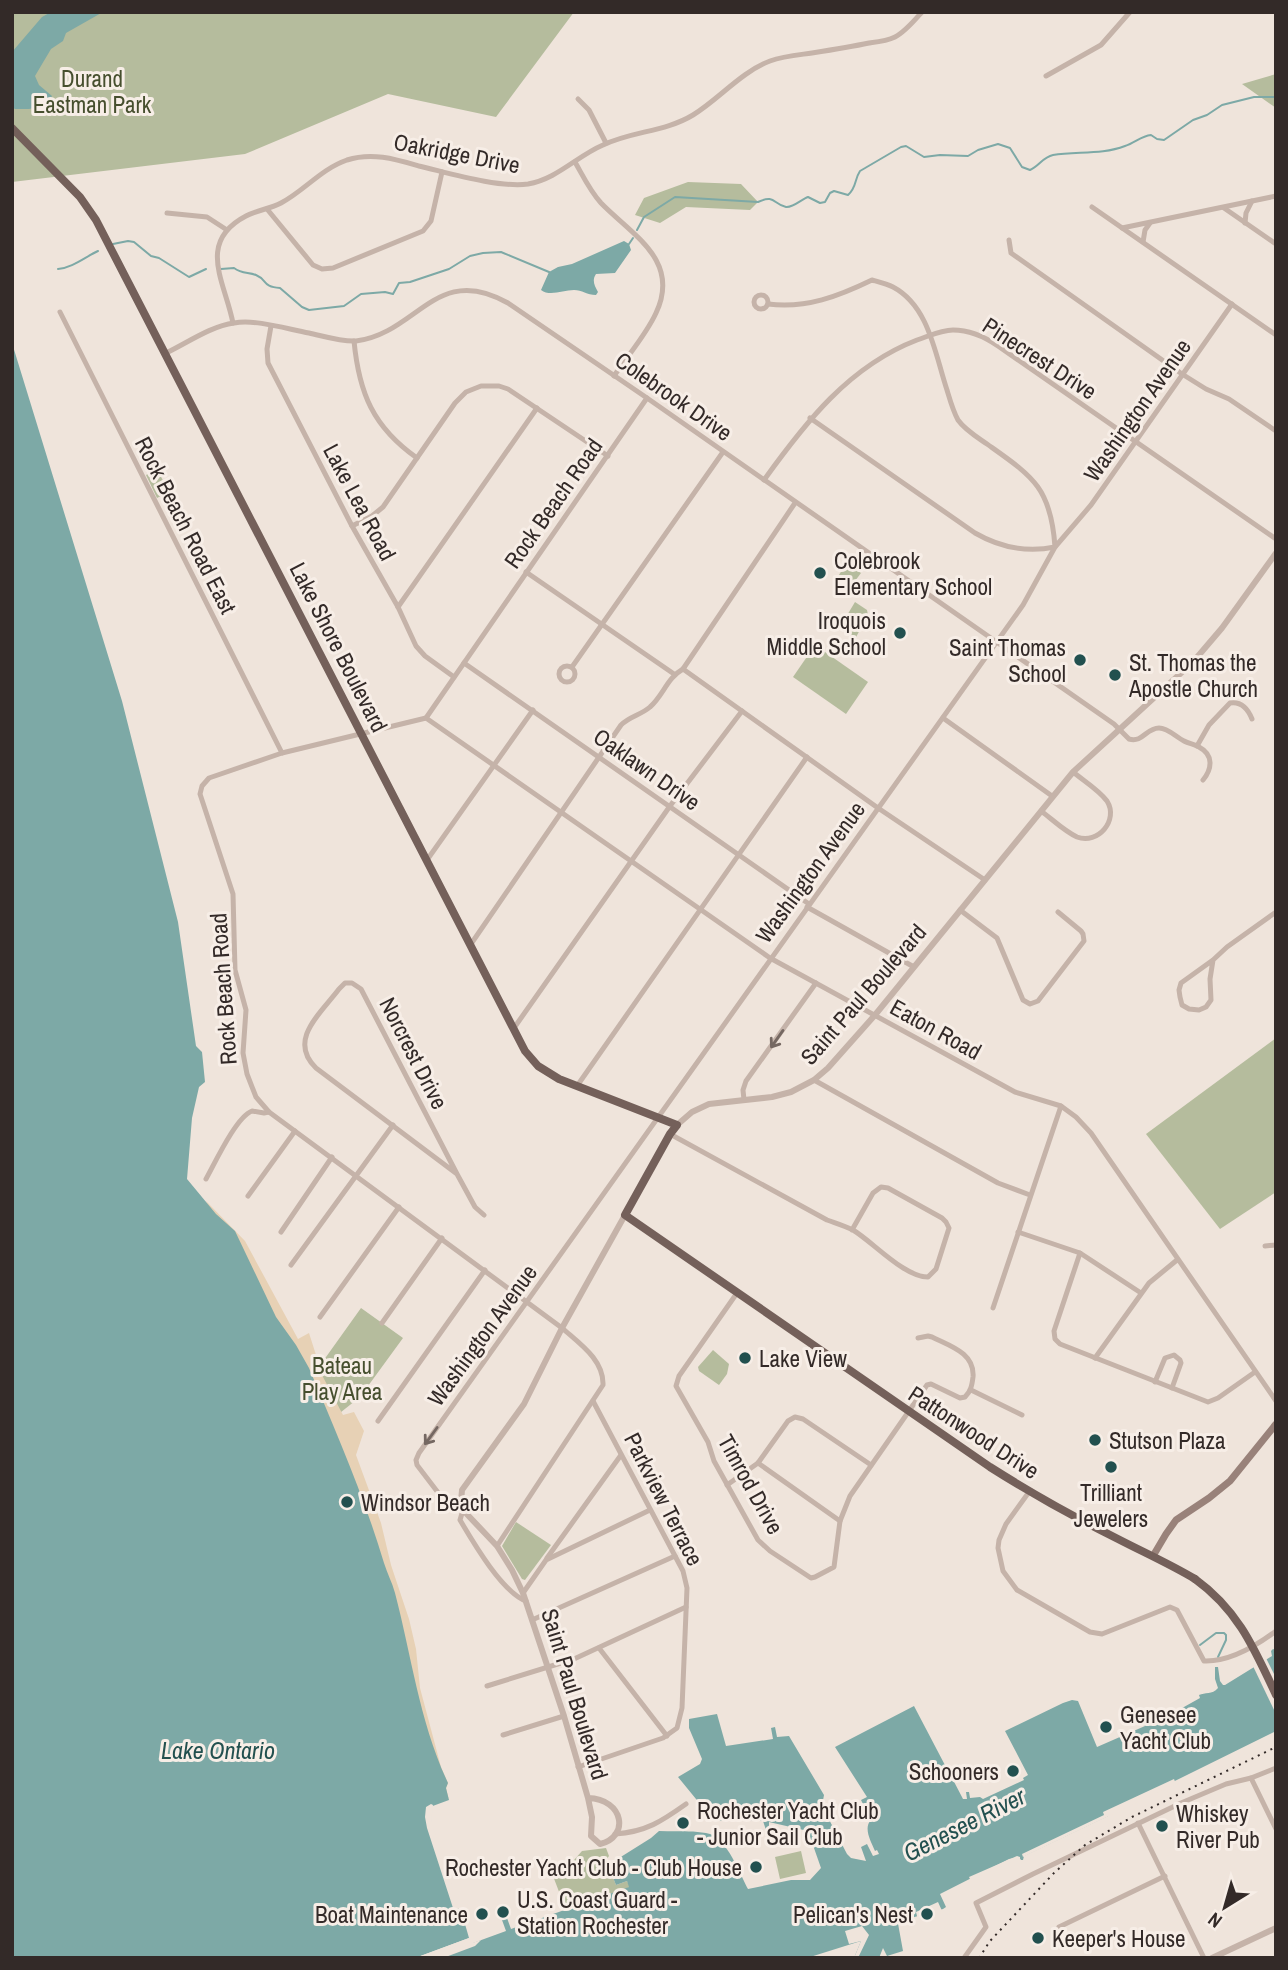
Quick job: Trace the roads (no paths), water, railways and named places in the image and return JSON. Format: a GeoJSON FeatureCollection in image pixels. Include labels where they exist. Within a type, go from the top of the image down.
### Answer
{"type":"FeatureCollection","features":[{"type":"Feature","properties":{"kind":"main road","name":"Lake Shore Boulevard"},"geometry":{"type":"LineString","coordinates":[[12,128],[80,197],[96,220],[525,1051],[538,1066],[559,1079],[677,1125]]}},
{"type":"Feature","properties":{"kind":"main road","name":"Saint Paul Boulevard"},"geometry":{"type":"LineString","coordinates":[[625,1215],[677,1125]]}},
{"type":"Feature","properties":{"kind":"main road","name":"Pattonwood Drive"},"geometry":{"type":"LineString","coordinates":[[625,1215],[908,1412],[1029,1492],[1195,1578],[1233,1614],[1276,1695]]}},
{"type":"Feature","properties":{"kind":"main road"},"geometry":{"type":"LineString","coordinates":[[1153,1556],[1176,1520],[1230,1481],[1276,1424]]}},
{"type":"Feature","properties":{"kind":"street"},"geometry":{"type":"LineString","coordinates":[[910,12],[917,18]]}},
{"type":"Feature","properties":{"kind":"street","name":"Oakridge Drive"},"geometry":{"type":"LineString","coordinates":[[227,230],[247,216],[289,198],[335,165],[354,158],[379,156],[492,181],[528,184],[545,180],[606,143],[670,126],[690,117],[750,72],[768,62],[890,39],[902,33],[922,12]]}},
{"type":"Feature","properties":{"kind":"street"},"geometry":{"type":"LineString","coordinates":[[1046,76],[1101,45],[1130,12]]}},
{"type":"Feature","properties":{"kind":"street"},"geometry":{"type":"LineString","coordinates":[[578,99],[589,110],[606,143]]}},
{"type":"Feature","properties":{"kind":"street"},"geometry":{"type":"LineString","coordinates":[[575,162],[600,202],[639,238],[655,257],[663,278],[657,312],[614,376]]}},
{"type":"Feature","properties":{"kind":"street"},"geometry":{"type":"LineString","coordinates":[[267,209],[313,265],[322,269],[333,268],[428,226],[442,172]]}},
{"type":"Feature","properties":{"kind":"street"},"geometry":{"type":"LineString","coordinates":[[1122,228],[1276,196]]}},
{"type":"Feature","properties":{"kind":"street"},"geometry":{"type":"LineString","coordinates":[[1245,223],[1252,201]]}},
{"type":"Feature","properties":{"kind":"street"},"geometry":{"type":"LineString","coordinates":[[1093,207],[1276,335]]}},
{"type":"Feature","properties":{"kind":"street"},"geometry":{"type":"LineString","coordinates":[[1223,207],[1276,244]]}},
{"type":"Feature","properties":{"kind":"street"},"geometry":{"type":"LineString","coordinates":[[167,213],[207,217],[227,230],[219,243],[216,260],[233,323]]}},
{"type":"Feature","properties":{"kind":"street"},"geometry":{"type":"LineString","coordinates":[[1143,242],[1145,229],[1150,222]]}},
{"type":"Feature","properties":{"kind":"street"},"geometry":{"type":"LineString","coordinates":[[1009,240],[1011,253],[1182,374],[1229,399],[1276,431]]}},
{"type":"Feature","properties":{"kind":"street"},"geometry":{"type":"LineString","coordinates":[[768,304],[788,306],[819,302],[872,280],[891,286],[907,297],[920,314],[930,335],[958,420],[971,433],[1019,467],[1036,484],[1048,507],[1055,547],[1030,550],[989,542],[810,418]]}},
{"type":"Feature","properties":{"kind":"street","name":"Colebrook Drive"},"geometry":{"type":"LineString","coordinates":[[166,353],[211,330],[233,323],[250,323],[355,341],[384,332],[443,295],[462,290],[481,291],[508,303],[647,398],[1119,729]]}},
{"type":"Feature","properties":{"kind":"street","name":"Washington Avenue"},"geometry":{"type":"LineString","coordinates":[[462,1506],[446,1503],[417,1465],[419,1453],[1028,597],[1055,547],[1091,505],[1232,304]]}},
{"type":"Feature","properties":{"kind":"street","name":"Rock Beach Road East"},"geometry":{"type":"LineString","coordinates":[[60,312],[282,753]]}},
{"type":"Feature","properties":{"kind":"street","name":"Lake Lea Road"},"geometry":{"type":"LineString","coordinates":[[271,327],[267,349],[268,363],[352,526],[419,649],[454,677]]}},
{"type":"Feature","properties":{"kind":"street","name":"Pinecrest Drive"},"geometry":{"type":"LineString","coordinates":[[764,480],[810,418],[868,367],[892,352],[930,335],[954,330],[977,334],[989,340],[1276,540]]}},
{"type":"Feature","properties":{"kind":"street"},"geometry":{"type":"LineString","coordinates":[[355,341],[360,382],[371,410],[388,433],[417,458]]}},
{"type":"Feature","properties":{"kind":"street"},"geometry":{"type":"LineString","coordinates":[[352,526],[383,507],[461,396],[473,389],[489,385],[499,386],[516,394],[608,456]]}},
{"type":"Feature","properties":{"kind":"street","name":"Rock Beach Road"},"geometry":{"type":"LineString","coordinates":[[562,1328],[295,1131],[259,1101],[247,1074],[243,1053],[246,1010],[235,970],[233,894],[200,794],[202,786],[209,778],[282,753],[426,718],[647,398]]}},
{"type":"Feature","properties":{"kind":"street"},"geometry":{"type":"LineString","coordinates":[[398,607],[537,408]]}},
{"type":"Feature","properties":{"kind":"street"},"geometry":{"type":"LineString","coordinates":[[572,667],[723,452]]}},
{"type":"Feature","properties":{"kind":"street"},"geometry":{"type":"LineString","coordinates":[[471,944],[625,722],[650,707],[674,674],[683,669],[795,503]]}},
{"type":"Feature","properties":{"kind":"street","name":"Saint Paul Boulevard"},"geometry":{"type":"LineString","coordinates":[[677,1125],[692,1112],[709,1104],[781,1095],[814,1080],[834,1062],[1052,796],[1073,772],[1193,662],[1222,628],[1276,553]]}},
{"type":"Feature","properties":{"kind":"street"},"geometry":{"type":"LineString","coordinates":[[526,572],[674,674]]}},
{"type":"Feature","properties":{"kind":"street","name":"Oaklawn Drive"},"geometry":{"type":"LineString","coordinates":[[464,663],[601,757],[808,906],[914,967]]}},
{"type":"Feature","properties":{"kind":"street"},"geometry":{"type":"LineString","coordinates":[[683,669],[878,808],[985,880]]}},
{"type":"Feature","properties":{"kind":"street"},"geometry":{"type":"LineString","coordinates":[[1198,746],[1209,725],[1230,703],[1242,705],[1252,719]]}},
{"type":"Feature","properties":{"kind":"street"},"geometry":{"type":"LineString","coordinates":[[427,860],[533,710]]}},
{"type":"Feature","properties":{"kind":"street"},"geometry":{"type":"LineString","coordinates":[[514,1028],[670,806],[742,710]]}},
{"type":"Feature","properties":{"kind":"street","name":"Eaton Road"},"geometry":{"type":"LineString","coordinates":[[426,718],[770,958],[1015,1092],[1061,1106],[1076,1117],[1091,1133],[1276,1401]]}},
{"type":"Feature","properties":{"kind":"street"},"geometry":{"type":"LineString","coordinates":[[943,718],[1052,796]]}},
{"type":"Feature","properties":{"kind":"street"},"geometry":{"type":"LineString","coordinates":[[1119,729],[1135,741],[1155,729],[1162,728],[1198,746],[1207,753],[1210,760],[1211,768],[1203,780]]}},
{"type":"Feature","properties":{"kind":"street"},"geometry":{"type":"LineString","coordinates":[[577,1086],[807,757]]}},
{"type":"Feature","properties":{"kind":"street"},"geometry":{"type":"LineString","coordinates":[[1041,811],[1077,837],[1090,838],[1104,830],[1110,817],[1109,804],[1073,772]]}},
{"type":"Feature","properties":{"kind":"street"},"geometry":{"type":"LineString","coordinates":[[960,910],[996,939],[1023,1000],[1030,1003],[1038,1001],[1084,941],[1083,933],[1058,912]]}},
{"type":"Feature","properties":{"kind":"street"},"geometry":{"type":"LineString","coordinates":[[1213,960],[1211,1000],[1206,1007],[1199,1010],[1182,1005],[1179,990],[1181,984],[1276,912]]}},
{"type":"Feature","properties":{"kind":"street","name":"Norcrest Drive"},"geometry":{"type":"LineString","coordinates":[[457,1174],[316,1068],[306,1057],[306,1034],[345,983],[352,983],[361,989],[457,1174],[475,1207],[484,1215]]}},
{"type":"Feature","properties":{"kind":"street"},"geometry":{"type":"LineString","coordinates":[[744,1100],[746,1082],[816,983]]}},
{"type":"Feature","properties":{"kind":"street"},"geometry":{"type":"LineString","coordinates":[[814,1080],[998,1183],[1030,1195]]}},
{"type":"Feature","properties":{"kind":"street"},"geometry":{"type":"LineString","coordinates":[[993,1308],[1061,1106]]}},
{"type":"Feature","properties":{"kind":"street"},"geometry":{"type":"LineString","coordinates":[[206,1180],[223,1147],[244,1116],[252,1111],[269,1111]]}},
{"type":"Feature","properties":{"kind":"street"},"geometry":{"type":"LineString","coordinates":[[291,1265],[393,1125]]}},
{"type":"Feature","properties":{"kind":"street"},"geometry":{"type":"LineString","coordinates":[[248,1196],[295,1131]]}},
{"type":"Feature","properties":{"kind":"street"},"geometry":{"type":"LineString","coordinates":[[670,1134],[827,1220],[852,1230],[916,1275],[931,1275],[936,1269],[948,1228],[942,1218],[888,1188],[881,1187],[873,1193],[852,1230]]}},
{"type":"Feature","properties":{"kind":"street"},"geometry":{"type":"LineString","coordinates":[[282,1232],[332,1157]]}},
{"type":"Feature","properties":{"kind":"street"},"geometry":{"type":"LineString","coordinates":[[320,1317],[399,1207]]}},
{"type":"Feature","properties":{"kind":"street","name":"Saint Paul Boulevard"},"geometry":{"type":"LineString","coordinates":[[526,1601],[510,1591],[460,1520],[462,1490],[524,1404],[562,1328],[625,1215]]}},
{"type":"Feature","properties":{"kind":"street"},"geometry":{"type":"LineString","coordinates":[[1018,1232],[1080,1253],[1141,1293]]}},
{"type":"Feature","properties":{"kind":"street"},"geometry":{"type":"LineString","coordinates":[[382,1323],[442,1238]]}},
{"type":"Feature","properties":{"kind":"street"},"geometry":{"type":"LineString","coordinates":[[1265,1246],[1276,1245]]}},
{"type":"Feature","properties":{"kind":"street"},"geometry":{"type":"LineString","coordinates":[[1080,1253],[1054,1335],[1060,1344],[1211,1402],[1255,1372]]}},
{"type":"Feature","properties":{"kind":"street"},"geometry":{"type":"LineString","coordinates":[[1095,1358],[1141,1293],[1154,1278],[1177,1260]]}},
{"type":"Feature","properties":{"kind":"street"},"geometry":{"type":"LineString","coordinates":[[379,1421],[485,1270]]}},
{"type":"Feature","properties":{"kind":"street","name":"Timrod Drive"},"geometry":{"type":"LineString","coordinates":[[737,1293],[678,1376],[677,1390],[708,1442],[727,1485],[761,1544],[809,1577],[816,1577],[835,1565],[840,1521],[850,1496],[929,1384],[960,1398],[965,1397],[971,1390]]}},
{"type":"Feature","properties":{"kind":"street"},"geometry":{"type":"LineString","coordinates":[[497,1546],[603,1385],[603,1376],[596,1360],[562,1328]]}},
{"type":"Feature","properties":{"kind":"street"},"geometry":{"type":"LineString","coordinates":[[918,1338],[932,1337],[968,1357],[973,1368],[971,1390],[1022,1415]]}},
{"type":"Feature","properties":{"kind":"street"},"geometry":{"type":"LineString","coordinates":[[1155,1382],[1165,1358],[1174,1355],[1180,1360],[1181,1367],[1172,1388]]}},
{"type":"Feature","properties":{"kind":"street","name":"Parkview Terrace"},"geometry":{"type":"LineString","coordinates":[[593,1401],[687,1583],[681,1716],[677,1728],[667,1736]]}},
{"type":"Feature","properties":{"kind":"street"},"geometry":{"type":"LineString","coordinates":[[727,1485],[758,1463],[788,1421],[795,1417],[803,1419],[871,1465]]}},
{"type":"Feature","properties":{"kind":"street"},"geometry":{"type":"LineString","coordinates":[[523,1593],[621,1455]]}},
{"type":"Feature","properties":{"kind":"street"},"geometry":{"type":"LineString","coordinates":[[758,1463],[840,1521]]}},
{"type":"Feature","properties":{"kind":"street"},"geometry":{"type":"LineString","coordinates":[[1029,1492],[1006,1524],[998,1548],[1003,1571],[1017,1590],[1090,1632],[1102,1634],[1170,1607],[1177,1610],[1204,1661],[1215,1661],[1256,1646],[1276,1631]]}},
{"type":"Feature","properties":{"kind":"street","name":"Saint Paul Boulevard"},"geometry":{"type":"LineString","coordinates":[[462,1506],[497,1546],[523,1593],[588,1798],[592,1817],[592,1839],[600,1844],[604,1843],[615,1834],[619,1825],[615,1810],[602,1799],[588,1798]]}},
{"type":"Feature","properties":{"kind":"street"},"geometry":{"type":"LineString","coordinates":[[546,1560],[650,1510]]}},
{"type":"Feature","properties":{"kind":"street"},"geometry":{"type":"LineString","coordinates":[[532,1620],[675,1556]]}},
{"type":"Feature","properties":{"kind":"street"},"geometry":{"type":"LineString","coordinates":[[487,1686],[548,1668],[599,1648],[686,1607]]}},
{"type":"Feature","properties":{"kind":"street"},"geometry":{"type":"LineString","coordinates":[[578,1767],[667,1736],[599,1648]]}},
{"type":"Feature","properties":{"kind":"street"},"geometry":{"type":"LineString","coordinates":[[503,1735],[564,1716]]}},
{"type":"Feature","properties":{"kind":"street"},"geometry":{"type":"LineString","coordinates":[[964,1958],[986,1927],[976,1903],[1181,1802],[1276,1768]]}},
{"type":"Feature","properties":{"kind":"street"},"geometry":{"type":"LineString","coordinates":[[1251,1778],[1276,1829]]}},
{"type":"Feature","properties":{"kind":"street"},"geometry":{"type":"LineString","coordinates":[[615,1834],[653,1826],[686,1804]]}},
{"type":"Feature","properties":{"kind":"street"},"geometry":{"type":"LineString","coordinates":[[1138,1823],[1204,1958]]}},
{"type":"Feature","properties":{"kind":"street"},"geometry":{"type":"LineString","coordinates":[[1059,1927],[1165,1877]]}},
{"type":"Feature","properties":{"kind":"street"},"geometry":{"type":"LineString","coordinates":[[1212,1958],[1276,1928]]}},
{"type":"Feature","properties":{"kind":"water"},"geometry":{"type":"Polygon","coordinates":[[[51,12],[103,12],[66,33],[63,41],[51,49],[35,76],[39,85],[52,96],[47,105],[15,109],[12,107],[12,52],[42,17],[51,12]]]}},
{"type":"Feature","properties":{"kind":"water"},"geometry":{"type":"Polygon","coordinates":[[[624,241],[629,244],[631,250],[615,273],[596,274],[596,295],[577,290],[552,293],[541,290],[549,272],[624,241]]]}},
{"type":"Feature","properties":{"kind":"water","name":"Lake Ontario"},"geometry":{"type":"Polygon","coordinates":[[[12,343],[122,701],[178,922],[196,1046],[202,1052],[205,1082],[199,1087],[192,1118],[187,1179],[216,1214],[235,1231],[276,1317],[309,1368],[359,1489],[394,1589],[423,1712],[448,1783],[446,1788],[449,1800],[430,1807],[428,1820],[456,1907],[461,1910],[469,1938],[415,1958],[12,1958],[12,343]]]}},
{"type":"Feature","properties":{"kind":"water","name":"Genesee River"},"geometry":{"type":"Polygon","coordinates":[[[1273,1649],[1276,1650],[1276,1731],[1024,1856],[1023,1860],[1019,1857],[1009,1859],[940,1894],[946,1907],[943,1909],[911,1918],[907,1913],[897,1918],[903,1951],[887,1956],[883,1948],[879,1958],[854,1958],[861,1941],[807,1958],[432,1958],[506,1931],[502,1920],[507,1918],[511,1929],[629,1887],[627,1881],[616,1885],[608,1865],[659,1831],[698,1832],[716,1837],[732,1858],[748,1889],[791,1880],[810,1880],[821,1868],[808,1831],[769,1822],[769,1829],[766,1830],[763,1821],[714,1821],[678,1777],[700,1764],[702,1759],[689,1728],[689,1719],[717,1714],[726,1746],[773,1739],[771,1728],[775,1727],[777,1737],[789,1736],[824,1795],[822,1806],[847,1854],[851,1858],[866,1861],[861,1847],[867,1844],[873,1856],[879,1854],[870,1839],[868,1827],[871,1820],[861,1800],[867,1797],[835,1747],[914,1706],[947,1769],[958,1764],[960,1768],[950,1774],[963,1799],[967,1799],[966,1792],[969,1792],[970,1798],[983,1799],[1024,1780],[1028,1775],[1005,1731],[1063,1703],[1078,1701],[1097,1747],[1145,1726],[1142,1718],[1145,1717],[1149,1724],[1166,1716],[1166,1711],[1173,1708],[1175,1712],[1200,1698],[1199,1695],[1216,1690],[1215,1667],[1218,1667],[1220,1681],[1225,1685],[1272,1656],[1273,1649]]]}},
{"type":"Feature","properties":{"kind":"waterway"},"geometry":{"type":"LineString","coordinates":[[637,230],[644,217],[675,197],[758,202],[768,199],[786,207],[808,197],[820,203],[825,202],[834,191],[848,195],[860,171],[901,147],[906,146],[924,157],[968,156],[998,144],[1010,148],[1022,167],[1030,170],[1053,155],[1107,151],[1151,135],[1164,140],[1193,120],[1222,105],[1254,97],[1276,97]]}},
{"type":"Feature","properties":{"kind":"waterway"},"geometry":{"type":"LineString","coordinates":[[629,244],[633,238]]}},
{"type":"Feature","properties":{"kind":"waterway"},"geometry":{"type":"LineString","coordinates":[[113,244],[134,242],[151,256],[159,258],[189,277],[206,269]]}},
{"type":"Feature","properties":{"kind":"waterway"},"geometry":{"type":"LineString","coordinates":[[58,269],[98,251]]}},
{"type":"Feature","properties":{"kind":"waterway"},"geometry":{"type":"LineString","coordinates":[[221,269],[234,268],[256,275],[268,285],[280,288],[309,310],[344,306],[361,294],[393,294],[399,283],[449,269],[470,256],[483,253],[501,252],[549,272]]}},
{"type":"Feature","properties":{"kind":"waterway"},"geometry":{"type":"LineString","coordinates":[[1200,1645],[1216,1633],[1224,1633],[1226,1640],[1218,1657]]}},
{"type":"Feature","properties":{"kind":"railway"},"geometry":{"type":"LineString","coordinates":[[979,1958],[990,1941],[1054,1873],[1085,1845],[1132,1817],[1276,1747]]}},
{"type":"Feature","properties":{"kind":"place","name":"Colebrook Elementary School"},"geometry":{"type":"Point","coordinates":[820,573]}},
{"type":"Feature","properties":{"kind":"place","name":"Iroquois Middle School"},"geometry":{"type":"Point","coordinates":[900,633]}},
{"type":"Feature","properties":{"kind":"place","name":"Saint Thomas School"},"geometry":{"type":"Point","coordinates":[1080,660]}},
{"type":"Feature","properties":{"kind":"place","name":"St. Thomas the Apostle Church"},"geometry":{"type":"Point","coordinates":[1115,675]}},
{"type":"Feature","properties":{"kind":"place","name":"Lake View"},"geometry":{"type":"Point","coordinates":[745,1358]}},
{"type":"Feature","properties":{"kind":"place","name":"Stutson Plaza"},"geometry":{"type":"Point","coordinates":[1095,1440]}},
{"type":"Feature","properties":{"kind":"place","name":"Trilliant Jewelers"},"geometry":{"type":"Point","coordinates":[1111,1467]}},
{"type":"Feature","properties":{"kind":"place","name":"Windsor Beach"},"geometry":{"type":"Point","coordinates":[347,1502]}},
{"type":"Feature","properties":{"kind":"place","name":"Genesee Yacht Club"},"geometry":{"type":"Point","coordinates":[1106,1727]}},
{"type":"Feature","properties":{"kind":"place","name":"Schooners"},"geometry":{"type":"Point","coordinates":[1013,1771]}},
{"type":"Feature","properties":{"kind":"place","name":"Rochester Yacht Club - Junior Sail Club"},"geometry":{"type":"Point","coordinates":[683,1823]}},
{"type":"Feature","properties":{"kind":"place","name":"Whiskey River Pub"},"geometry":{"type":"Point","coordinates":[1162,1826]}},
{"type":"Feature","properties":{"kind":"place","name":"Rochester Yacht Club - Club House"},"geometry":{"type":"Point","coordinates":[756,1867]}},
{"type":"Feature","properties":{"kind":"place","name":"U.S. Coast Guard - Station Rochester"},"geometry":{"type":"Point","coordinates":[503,1912]}},
{"type":"Feature","properties":{"kind":"place","name":"Boat Maintenance"},"geometry":{"type":"Point","coordinates":[482,1914]}},
{"type":"Feature","properties":{"kind":"place","name":"Pelican's Nest"},"geometry":{"type":"Point","coordinates":[927,1914]}},
{"type":"Feature","properties":{"kind":"place","name":"Keeper's House"},"geometry":{"type":"Point","coordinates":[1038,1938]}},
{"type":"Feature","properties":{"kind":"park label","name":"Durand Eastman Park"},"geometry":{"type":"Point","coordinates":[92,91]}},
{"type":"Feature","properties":{"kind":"park label","name":"Bateau Play Area"},"geometry":{"type":"Point","coordinates":[342,1378]}}]}
